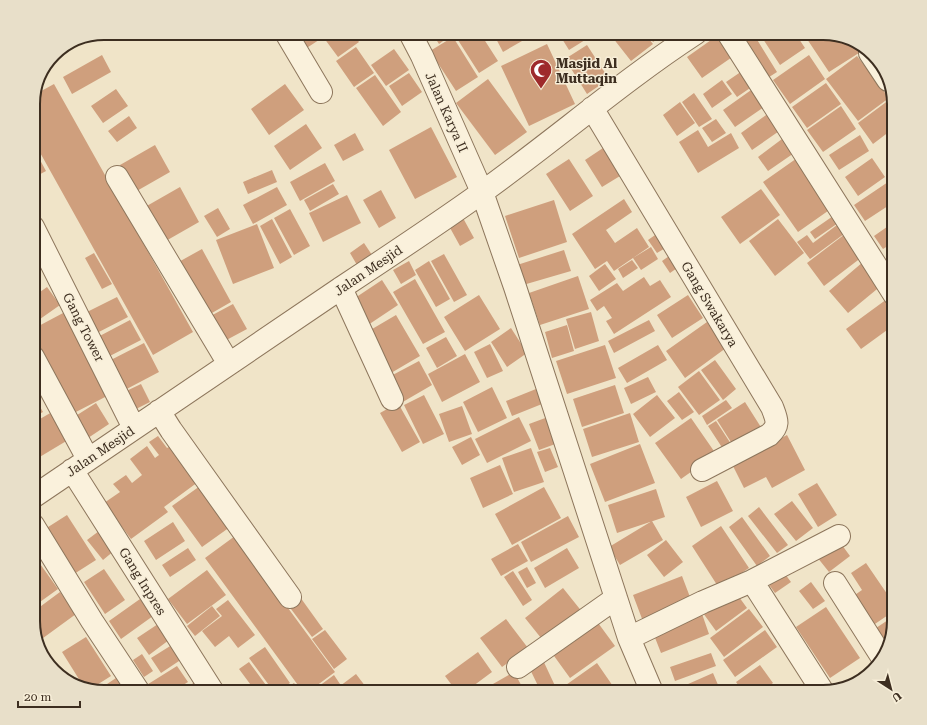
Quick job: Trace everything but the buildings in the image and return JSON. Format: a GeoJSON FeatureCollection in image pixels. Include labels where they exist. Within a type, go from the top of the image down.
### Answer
{"type":"FeatureCollection","features":[{"type":"Feature","properties":{"kind":"street"},"geometry":{"type":"LineString","coordinates":[[290,40],[321,92]]}},
{"type":"Feature","properties":{"kind":"street","name":"Jalan Karya II"},"geometry":{"type":"LineString","coordinates":[[414,40],[482,192],[515,287],[629,638],[649,685]]}},
{"type":"Feature","properties":{"kind":"street","name":"Jalan Mesjid"},"geometry":{"type":"LineString","coordinates":[[40,492],[389,257],[482,192],[680,40]]}},
{"type":"Feature","properties":{"kind":"street"},"geometry":{"type":"LineString","coordinates":[[732,40],[887,281]]}},
{"type":"Feature","properties":{"kind":"street","name":"Gang Swakarya"},"geometry":{"type":"LineString","coordinates":[[592,108],[772,407],[777,421],[776,429],[770,435],[702,470]]}},
{"type":"Feature","properties":{"kind":"street"},"geometry":{"type":"LineString","coordinates":[[117,177],[229,364]]}},
{"type":"Feature","properties":{"kind":"street","name":"Gang Tower"},"geometry":{"type":"LineString","coordinates":[[40,241],[134,428]]}},
{"type":"Feature","properties":{"kind":"street"},"geometry":{"type":"LineString","coordinates":[[341,288],[392,399]]}},
{"type":"Feature","properties":{"kind":"street","name":"Gang Inpres"},"geometry":{"type":"LineString","coordinates":[[40,373],[80,464],[209,685]]}},
{"type":"Feature","properties":{"kind":"street"},"geometry":{"type":"LineString","coordinates":[[159,412],[290,597]]}},
{"type":"Feature","properties":{"kind":"street"},"geometry":{"type":"LineString","coordinates":[[40,536],[92,621],[135,685]]}},
{"type":"Feature","properties":{"kind":"street"},"geometry":{"type":"LineString","coordinates":[[629,638],[752,581],[839,536]]}},
{"type":"Feature","properties":{"kind":"street"},"geometry":{"type":"LineString","coordinates":[[752,581],[819,685]]}},
{"type":"Feature","properties":{"kind":"street"},"geometry":{"type":"LineString","coordinates":[[835,583],[879,652]]}},
{"type":"Feature","properties":{"kind":"street"},"geometry":{"type":"LineString","coordinates":[[518,667],[616,598]]}},
{"type":"Feature","properties":{"kind":"place","name":"Masjid Al Muttaqin"},"geometry":{"type":"Point","coordinates":[541,90]}}]}
